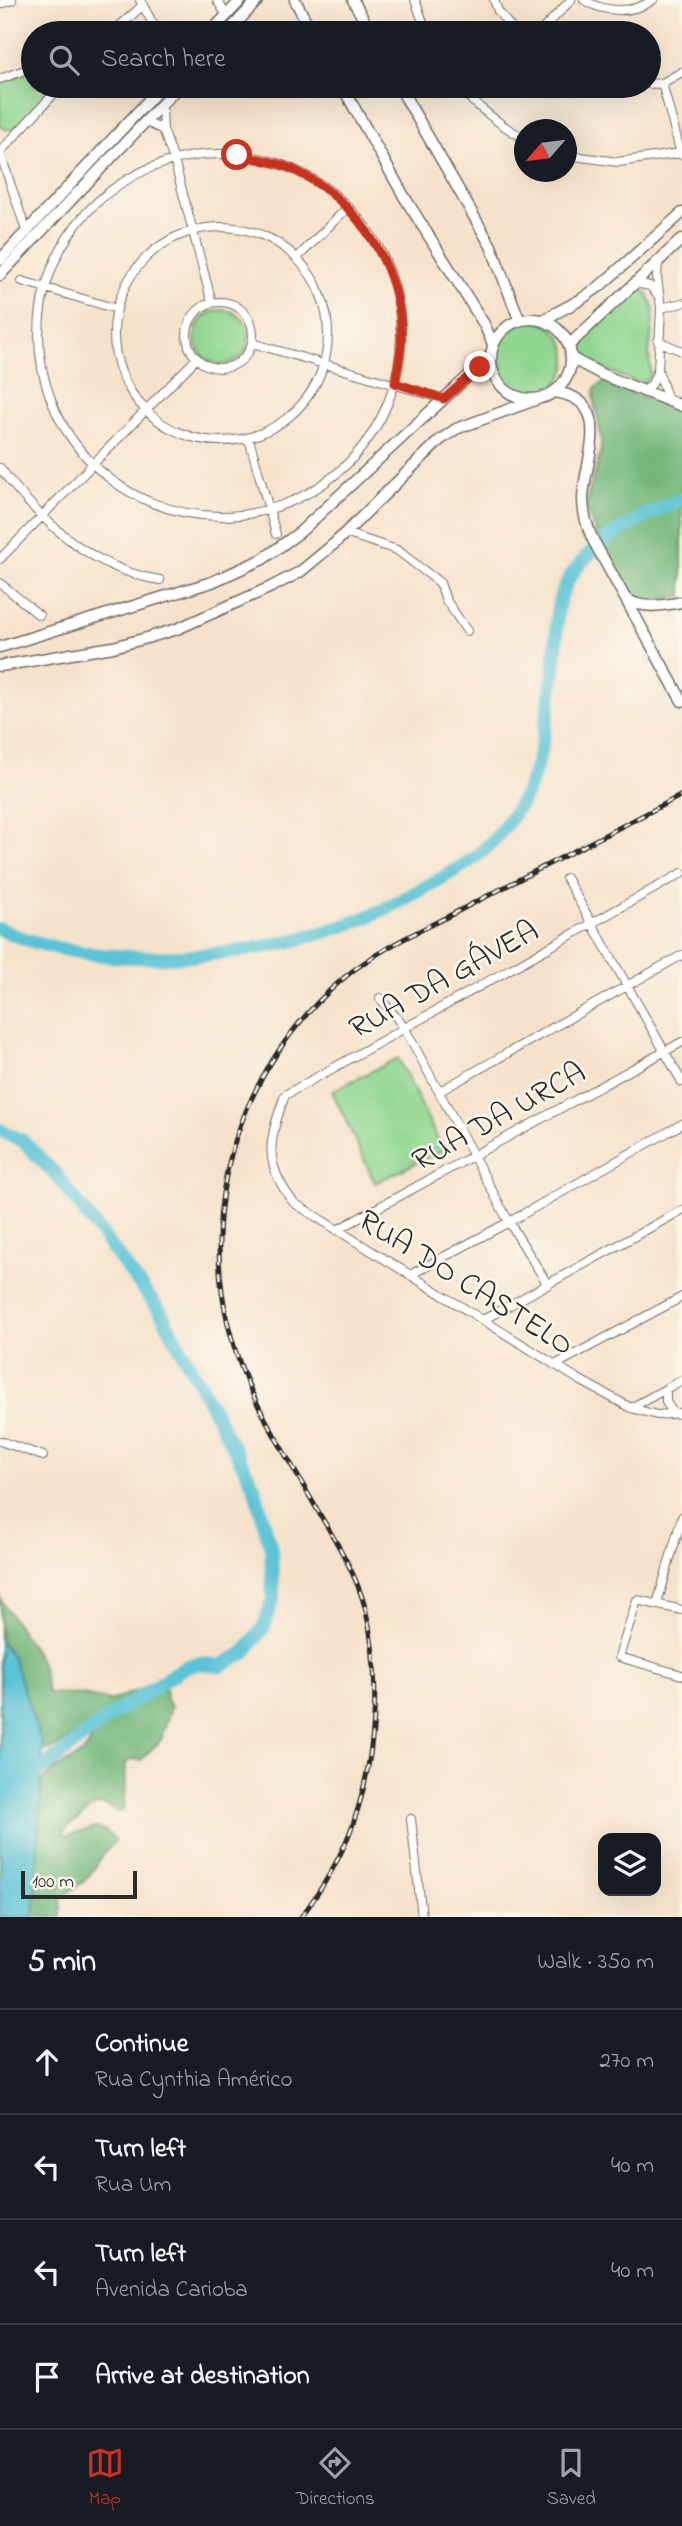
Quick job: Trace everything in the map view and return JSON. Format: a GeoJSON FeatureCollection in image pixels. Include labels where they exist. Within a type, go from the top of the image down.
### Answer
{"type":"FeatureCollection","features":[{"type":"Feature","properties":{"kind":"main road"},"geometry":{"type":"LineString","coordinates":[[222,21],[241,0]]}},
{"type":"Feature","properties":{"kind":"main road"},"geometry":{"type":"LineString","coordinates":[[238,21],[258,0]]}},
{"type":"Feature","properties":{"kind":"main road"},"geometry":{"type":"LineString","coordinates":[[295,0],[306,21]]}},
{"type":"Feature","properties":{"kind":"main road"},"geometry":{"type":"LineString","coordinates":[[353,0],[364,21]]}},
{"type":"Feature","properties":{"kind":"main road"},"geometry":{"type":"LineString","coordinates":[[0,275],[30,236],[151,98]]}},
{"type":"Feature","properties":{"kind":"main road"},"geometry":{"type":"LineString","coordinates":[[0,260],[30,236],[167,98]]}},
{"type":"Feature","properties":{"kind":"main road"},"geometry":{"type":"LineString","coordinates":[[349,98],[405,198],[484,324],[493,344]]}},
{"type":"Feature","properties":{"kind":"main road"},"geometry":{"type":"LineString","coordinates":[[406,98],[491,246],[519,319]]}},
{"type":"Feature","properties":{"kind":"main road"},"geometry":{"type":"LineString","coordinates":[[543,320],[600,286],[682,213]]}},
{"type":"Feature","properties":{"kind":"main road"},"geometry":{"type":"LineString","coordinates":[[569,345],[682,239]]}},
{"type":"Feature","properties":{"kind":"main road"},"geometry":{"type":"LineString","coordinates":[[0,666],[113,647],[177,629],[300,572],[345,533],[440,440],[456,429],[548,395],[567,377],[571,358],[569,345],[554,325],[543,320],[519,319],[499,333],[490,356],[491,369],[506,391],[517,397],[530,399],[548,395],[575,397],[581,402],[589,416],[592,452],[583,491],[583,510],[593,540],[682,701]]}},
{"type":"Feature","properties":{"kind":"main road"},"geometry":{"type":"LineString","coordinates":[[0,647],[212,582],[263,559],[300,532],[490,356]]}},
{"type":"Feature","properties":{"kind":"main road"},"geometry":{"type":"LineString","coordinates":[[571,358],[603,375],[682,406]]}},
{"type":"Feature","properties":{"kind":"main road"},"geometry":{"type":"LineString","coordinates":[[627,600],[633,604],[647,606],[682,602]]}},
{"type":"Feature","properties":{"kind":"street"},"geometry":{"type":"LineString","coordinates":[[0,4],[12,0]]}},
{"type":"Feature","properties":{"kind":"street"},"geometry":{"type":"LineString","coordinates":[[217,0],[227,16]]}},
{"type":"Feature","properties":{"kind":"street"},"geometry":{"type":"LineString","coordinates":[[415,0],[422,21]]}},
{"type":"Feature","properties":{"kind":"street"},"geometry":{"type":"LineString","coordinates":[[494,0],[506,21]]}},
{"type":"Feature","properties":{"kind":"street"},"geometry":{"type":"LineString","coordinates":[[551,21],[571,0]]}},
{"type":"Feature","properties":{"kind":"street"},"geometry":{"type":"LineString","coordinates":[[584,0],[607,10],[627,10],[646,5],[653,0]]}},
{"type":"Feature","properties":{"kind":"street"},"geometry":{"type":"LineString","coordinates":[[124,21],[141,3],[151,21]]}},
{"type":"Feature","properties":{"kind":"street"},"geometry":{"type":"LineString","coordinates":[[0,79],[21,71]]}},
{"type":"Feature","properties":{"kind":"street"},"geometry":{"type":"LineString","coordinates":[[577,156],[618,162],[682,153],[662,83],[682,72]]}},
{"type":"Feature","properties":{"kind":"street"},"geometry":{"type":"LineString","coordinates":[[30,236],[0,152],[50,98]]}},
{"type":"Feature","properties":{"kind":"street"},"geometry":{"type":"LineString","coordinates":[[469,98],[514,132]]}},
{"type":"Feature","properties":{"kind":"street"},"geometry":{"type":"LineString","coordinates":[[473,102],[477,98]]}},
{"type":"Feature","properties":{"kind":"street"},"geometry":{"type":"LineString","coordinates":[[162,104],[163,130],[174,160],[212,303]]}},
{"type":"Feature","properties":{"kind":"street"},"geometry":{"type":"LineString","coordinates":[[146,122],[163,130]]}},
{"type":"Feature","properties":{"kind":"street"},"geometry":{"type":"LineString","coordinates":[[205,154],[267,160],[324,187],[348,207],[372,237],[389,271],[399,307],[401,345],[395,383],[382,418],[362,450],[335,477],[304,497],[269,511],[206,517],[175,511],[145,500],[117,485],[93,464],[72,440],[56,412],[46,382],[40,351],[40,319],[46,287],[72,230],[93,206],[117,186],[145,170],[174,160],[205,154]]}},
{"type":"Feature","properties":{"kind":"street"},"geometry":{"type":"LineString","coordinates":[[297,258],[348,207]]}},
{"type":"Feature","properties":{"kind":"street"},"geometry":{"type":"LineString","coordinates":[[237,228],[269,239],[297,258],[317,286],[328,318],[329,341],[319,381],[297,412],[266,433],[248,439],[205,441],[183,435],[163,425],[146,411],[129,390],[118,364],[114,336],[117,309],[132,274],[144,259],[166,242],[192,230],[237,228]]}},
{"type":"Feature","properties":{"kind":"street"},"geometry":{"type":"LineString","coordinates":[[658,261],[661,308],[658,370],[668,400]]}},
{"type":"Feature","properties":{"kind":"street"},"geometry":{"type":"LineString","coordinates":[[22,281],[117,309]]}},
{"type":"Feature","properties":{"kind":"street"},"geometry":{"type":"LineString","coordinates":[[635,283],[650,286],[659,297]]}},
{"type":"Feature","properties":{"kind":"street"},"geometry":{"type":"LineString","coordinates":[[222,302],[240,309],[251,324],[252,343],[242,360],[224,368],[205,364],[197,358],[188,341],[190,321],[203,307],[222,302]]}},
{"type":"Feature","properties":{"kind":"street"},"geometry":{"type":"LineString","coordinates":[[661,308],[682,303]]}},
{"type":"Feature","properties":{"kind":"street"},"geometry":{"type":"LineString","coordinates":[[658,341],[682,351]]}},
{"type":"Feature","properties":{"kind":"street"},"geometry":{"type":"LineString","coordinates":[[252,343],[444,399]]}},
{"type":"Feature","properties":{"kind":"street"},"geometry":{"type":"LineString","coordinates":[[0,559],[197,358]]}},
{"type":"Feature","properties":{"kind":"street"},"geometry":{"type":"LineString","coordinates":[[645,391],[652,384],[658,370]]}},
{"type":"Feature","properties":{"kind":"street"},"geometry":{"type":"LineString","coordinates":[[248,439],[276,534]]}},
{"type":"Feature","properties":{"kind":"street"},"geometry":{"type":"LineString","coordinates":[[0,468],[15,489],[61,536],[105,564],[137,577],[160,580]]}},
{"type":"Feature","properties":{"kind":"street"},"geometry":{"type":"LineString","coordinates":[[345,533],[397,550],[440,583],[446,600],[467,631]]}},
{"type":"Feature","properties":{"kind":"street"},"geometry":{"type":"LineString","coordinates":[[0,583],[39,615]]}},
{"type":"Feature","properties":{"kind":"street","name":"RUA DA GÁVEA"},"geometry":{"type":"LineString","coordinates":[[271,1157],[270,1140],[285,1095],[682,873]]}},
{"type":"Feature","properties":{"kind":"street"},"geometry":{"type":"LineString","coordinates":[[566,878],[682,1082]]}},
{"type":"Feature","properties":{"kind":"street"},"geometry":{"type":"LineString","coordinates":[[440,1091],[682,955]]}},
{"type":"Feature","properties":{"kind":"street"},"geometry":{"type":"LineString","coordinates":[[380,998],[404,1027],[509,1222],[548,1285]]}},
{"type":"Feature","properties":{"kind":"street","name":"RUA DA URCA"},"geometry":{"type":"LineString","coordinates":[[337,1230],[682,1042]]}},
{"type":"Feature","properties":{"kind":"street"},"geometry":{"type":"LineString","coordinates":[[410,1275],[682,1124]]}},
{"type":"Feature","properties":{"kind":"street","name":"RUA DO CASTELO"},"geometry":{"type":"LineString","coordinates":[[271,1157],[282,1188],[295,1203],[337,1230],[555,1365],[631,1408],[664,1416],[680,1414]]}},
{"type":"Feature","properties":{"kind":"street"},"geometry":{"type":"LineString","coordinates":[[483,1320],[682,1210]]}},
{"type":"Feature","properties":{"kind":"street"},"geometry":{"type":"LineString","coordinates":[[555,1365],[682,1297]]}},
{"type":"Feature","properties":{"kind":"street"},"geometry":{"type":"LineString","coordinates":[[631,1408],[682,1380]]}},
{"type":"Feature","properties":{"kind":"street"},"geometry":{"type":"LineString","coordinates":[[666,1389],[666,1402],[672,1411],[680,1414]]}},
{"type":"Feature","properties":{"kind":"street"},"geometry":{"type":"LineString","coordinates":[[0,1441],[43,1456]]}},
{"type":"Feature","properties":{"kind":"street"},"geometry":{"type":"LineString","coordinates":[[657,1604],[682,1517]]}},
{"type":"Feature","properties":{"kind":"street"},"geometry":{"type":"LineString","coordinates":[[682,1610],[637,1600],[619,1657],[682,1675]]}},
{"type":"Feature","properties":{"kind":"street"},"geometry":{"type":"LineString","coordinates":[[411,1819],[422,1917]]}},
{"type":"Feature","properties":{"kind":"green space"},"geometry":{"type":"Polygon","coordinates":[[[21,75],[21,98],[44,98],[10,130],[0,125],[0,83],[21,75]]]}},
{"type":"Feature","properties":{"kind":"green space"},"geometry":{"type":"Polygon","coordinates":[[[636,289],[647,292],[654,309],[649,354],[651,375],[646,381],[638,383],[580,360],[576,353],[576,345],[636,289]]]}},
{"type":"Feature","properties":{"kind":"green space"},"geometry":{"type":"Polygon","coordinates":[[[222,310],[241,318],[249,337],[241,356],[222,364],[203,356],[195,337],[203,318],[222,310]]]}},
{"type":"Feature","properties":{"kind":"green space"},"geometry":{"type":"Polygon","coordinates":[[[530,321],[544,324],[556,332],[564,344],[567,358],[564,372],[556,384],[544,392],[530,395],[516,392],[504,384],[496,372],[493,358],[496,344],[504,332],[516,324],[530,321]]]}},
{"type":"Feature","properties":{"kind":"green space"},"geometry":{"type":"Polygon","coordinates":[[[604,382],[682,411],[682,597],[642,602],[632,596],[592,525],[587,504],[601,449],[594,395],[595,388],[604,382]]]}},
{"type":"Feature","properties":{"kind":"green space"},"geometry":{"type":"Polygon","coordinates":[[[398,1058],[443,1150],[375,1183],[332,1091],[398,1058]]]}},
{"type":"Feature","properties":{"kind":"green space"},"geometry":{"type":"Polygon","coordinates":[[[0,1598],[40,1660],[48,1693],[84,1695],[109,1701],[158,1683],[165,1684],[166,1699],[171,1707],[161,1740],[141,1760],[132,1759],[126,1763],[123,1811],[97,1805],[63,1833],[66,1836],[98,1828],[110,1834],[116,1841],[88,1877],[61,1899],[61,1917],[26,1917],[39,1788],[53,1770],[86,1749],[91,1741],[92,1730],[76,1735],[52,1749],[36,1751],[0,1653],[0,1598]]]}},
{"type":"Feature","properties":{"kind":"water"},"geometry":{"type":"Polygon","coordinates":[[[0,1639],[13,1659],[43,1747],[34,1917],[0,1917],[0,1639]]]}},
{"type":"Feature","properties":{"kind":"waterway"},"geometry":{"type":"LineString","coordinates":[[0,929],[40,944],[85,953],[181,957],[230,952],[322,933],[362,919],[401,901],[464,865],[501,832],[521,802],[534,775],[552,688],[559,604],[572,575],[598,546],[614,534],[648,514],[682,499]]}},
{"type":"Feature","properties":{"kind":"waterway"},"geometry":{"type":"LineString","coordinates":[[0,1130],[23,1141],[58,1177],[162,1314],[254,1486],[271,1549],[273,1599],[264,1627],[244,1653],[220,1666],[199,1663],[184,1667],[105,1720],[27,1780]]}},
{"type":"Feature","properties":{"kind":"railway"},"geometry":{"type":"LineString","coordinates":[[301,1917],[337,1861],[361,1799],[374,1717],[374,1661],[365,1607],[352,1572],[259,1407],[235,1351],[222,1293],[219,1234],[226,1177],[242,1121],[268,1068],[302,1020],[359,966],[405,939],[682,795]]}},
{"type":"Feature","properties":{"kind":"route"},"geometry":{"type":"LineString","coordinates":[[237,155],[267,160],[297,171],[324,187],[348,207],[372,237],[389,271],[399,307],[401,345],[395,383],[444,399],[480,367]]}}]}
